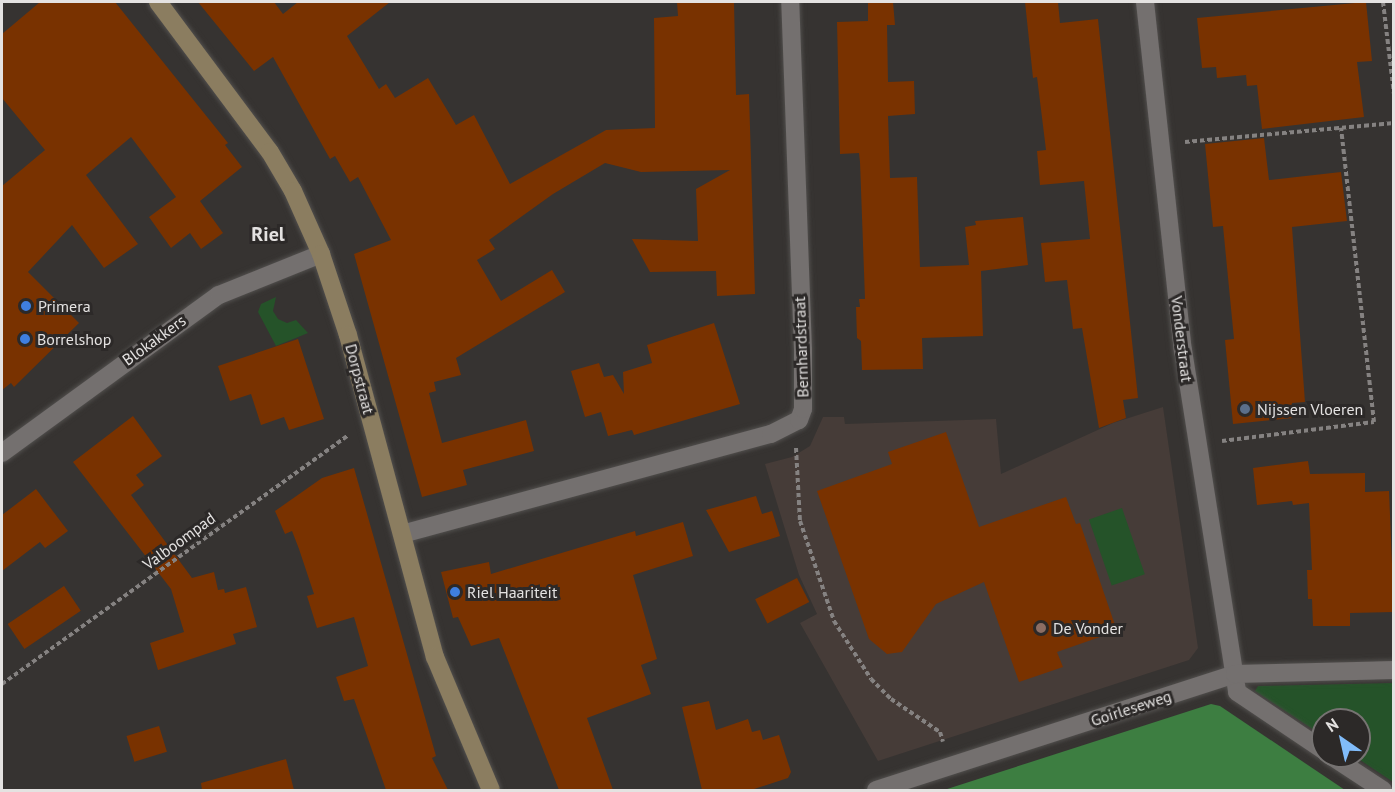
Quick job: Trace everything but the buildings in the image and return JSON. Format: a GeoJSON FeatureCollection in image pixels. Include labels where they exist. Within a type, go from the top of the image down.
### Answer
{"type":"FeatureCollection","features":[{"type":"Feature","properties":{"kind":"street","name":"Dorpstraat"},"geometry":{"type":"LineString","coordinates":[[158,2],[270,152],[293,191],[321,254],[371,418],[435,657],[491,790]]}},
{"type":"Feature","properties":{"kind":"street","name":"Bernhardstraat"},"geometry":{"type":"LineString","coordinates":[[790,2],[803,409],[791,427]]}},
{"type":"Feature","properties":{"kind":"street","name":"Vonderstraat"},"geometry":{"type":"LineString","coordinates":[[1145,2],[1159,144],[1197,444],[1238,692],[1311,742]]}},
{"type":"Feature","properties":{"kind":"street","name":"Blokakkers"},"geometry":{"type":"LineString","coordinates":[[2,453],[219,295],[321,254]]}},
{"type":"Feature","properties":{"kind":"street"},"geometry":{"type":"LineString","coordinates":[[402,534],[791,427]]}},
{"type":"Feature","properties":{"kind":"street","name":"Goirleseweg"},"geometry":{"type":"LineString","coordinates":[[876,790],[1235,674],[1394,670]]}},
{"type":"Feature","properties":{"kind":"street"},"geometry":{"type":"LineString","coordinates":[[1349,768],[1383,790]]}},
{"type":"Feature","properties":{"kind":"path"},"geometry":{"type":"LineString","coordinates":[[1383,2],[1394,94]]}},
{"type":"Feature","properties":{"kind":"path"},"geometry":{"type":"LineString","coordinates":[[1159,144],[1394,123]]}},
{"type":"Feature","properties":{"kind":"path"},"geometry":{"type":"LineString","coordinates":[[1197,444],[1374,422],[1341,128]]}},
{"type":"Feature","properties":{"kind":"path","name":"Valboompad"},"geometry":{"type":"LineString","coordinates":[[2,684],[371,418]]}},
{"type":"Feature","properties":{"kind":"path"},"geometry":{"type":"LineString","coordinates":[[791,427],[796,438],[796,491],[800,522],[834,621],[871,679],[891,699],[940,732],[952,766]]}},
{"type":"Feature","properties":{"kind":"shaded area"},"geometry":{"type":"Polygon","coordinates":[[[1163,407],[1198,648],[1189,660],[878,761],[800,623],[817,614],[799,575],[765,464],[792,457],[810,446],[823,417],[844,417],[845,424],[996,419],[1001,474],[1113,423],[1163,407]]]}},
{"type":"Feature","properties":{"kind":"green space"},"geometry":{"type":"Polygon","coordinates":[[[276,297],[273,311],[278,319],[287,323],[296,320],[308,333],[276,346],[258,312],[261,304],[276,297]]]}},
{"type":"Feature","properties":{"kind":"green space"},"geometry":{"type":"Polygon","coordinates":[[[1122,508],[1145,574],[1112,586],[1089,519],[1122,508]]]}},
{"type":"Feature","properties":{"kind":"green space"},"geometry":{"type":"Polygon","coordinates":[[[1393,683],[1393,782],[1371,767],[1371,708],[1311,708],[1311,728],[1255,691],[1258,686],[1393,683]]]}},
{"type":"Feature","properties":{"kind":"green space"},"geometry":{"type":"Polygon","coordinates":[[[1211,704],[1220,706],[1345,790],[944,790],[1211,704]]]}},
{"type":"Feature","properties":{"kind":"place","name":"Primera"},"geometry":{"type":"Point","coordinates":[26,306]}},
{"type":"Feature","properties":{"kind":"place","name":"Borrelshop"},"geometry":{"type":"Point","coordinates":[25,339]}},
{"type":"Feature","properties":{"kind":"place","name":"Nijssen Vloeren"},"geometry":{"type":"Point","coordinates":[1245,409]}},
{"type":"Feature","properties":{"kind":"place","name":"Riel Haariteit"},"geometry":{"type":"Point","coordinates":[455,592]}},
{"type":"Feature","properties":{"kind":"place","name":"De Vonder"},"geometry":{"type":"Point","coordinates":[1041,628]}},
{"type":"Feature","properties":{"kind":"district","name":"Riel"},"geometry":{"type":"Point","coordinates":[268,234]}}]}
